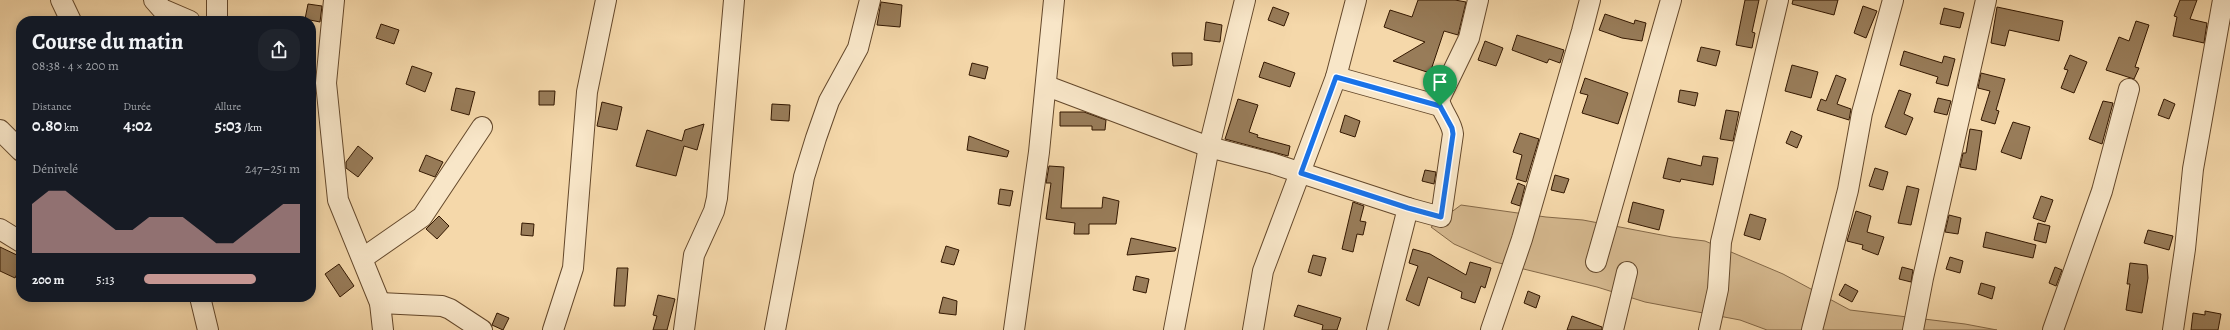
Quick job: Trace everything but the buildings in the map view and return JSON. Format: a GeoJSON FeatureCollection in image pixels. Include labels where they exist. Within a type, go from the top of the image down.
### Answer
{"type":"FeatureCollection","features":[{"type":"Feature","properties":{"kind":"street"},"geometry":{"type":"LineString","coordinates":[[61,0],[69,16]]}},
{"type":"Feature","properties":{"kind":"street"},"geometry":{"type":"LineString","coordinates":[[154,0],[162,9],[178,16]]}},
{"type":"Feature","properties":{"kind":"street"},"geometry":{"type":"LineString","coordinates":[[217,0],[217,16]]}},
{"type":"Feature","properties":{"kind":"street"},"geometry":{"type":"LineString","coordinates":[[334,0],[326,83],[338,200],[363,258],[380,303],[383,330]]}},
{"type":"Feature","properties":{"kind":"street"},"geometry":{"type":"LineString","coordinates":[[553,330],[573,268],[587,92],[606,0]]}},
{"type":"Feature","properties":{"kind":"street"},"geometry":{"type":"LineString","coordinates":[[684,330],[694,255],[714,211],[717,198],[734,0]]}},
{"type":"Feature","properties":{"kind":"street"},"geometry":{"type":"LineString","coordinates":[[775,330],[804,177],[828,101],[858,48],[870,0]]}},
{"type":"Feature","properties":{"kind":"street"},"geometry":{"type":"LineString","coordinates":[[1014,330],[1023,278],[1046,86],[1054,0]]}},
{"type":"Feature","properties":{"kind":"street"},"geometry":{"type":"LineString","coordinates":[[1174,330],[1209,147],[1245,0]]}},
{"type":"Feature","properties":{"kind":"street"},"geometry":{"type":"LineString","coordinates":[[1253,330],[1263,271],[1336,77],[1356,0]]}},
{"type":"Feature","properties":{"kind":"street"},"geometry":{"type":"LineString","coordinates":[[1046,86],[1209,147],[1301,173],[1408,208],[1441,217],[1453,134],[1452,128],[1440,106],[1439,100],[1469,38],[1478,0]]}},
{"type":"Feature","properties":{"kind":"street"},"geometry":{"type":"LineString","coordinates":[[1491,330],[1524,231],[1590,0]]}},
{"type":"Feature","properties":{"kind":"street"},"geometry":{"type":"LineString","coordinates":[[1596,262],[1671,0]]}},
{"type":"Feature","properties":{"kind":"street"},"geometry":{"type":"LineString","coordinates":[[1709,330],[1718,289],[1721,242],[1778,0]]}},
{"type":"Feature","properties":{"kind":"street"},"geometry":{"type":"LineString","coordinates":[[1812,330],[1846,198],[1862,113],[1893,0]]}},
{"type":"Feature","properties":{"kind":"street"},"geometry":{"type":"LineString","coordinates":[[1913,330],[1923,278],[1986,0]]}},
{"type":"Feature","properties":{"kind":"street"},"geometry":{"type":"LineString","coordinates":[[2173,330],[2185,249],[2193,169],[2223,0]]}},
{"type":"Feature","properties":{"kind":"street"},"geometry":{"type":"LineString","coordinates":[[1336,77],[1440,106]]}},
{"type":"Feature","properties":{"kind":"street"},"geometry":{"type":"LineString","coordinates":[[2053,330],[2102,191],[2129,89]]}},
{"type":"Feature","properties":{"kind":"street"},"geometry":{"type":"LineString","coordinates":[[363,258],[422,217],[482,127]]}},
{"type":"Feature","properties":{"kind":"street"},"geometry":{"type":"LineString","coordinates":[[0,130],[16,146]]}},
{"type":"Feature","properties":{"kind":"street"},"geometry":{"type":"LineString","coordinates":[[1377,330],[1408,208]]}},
{"type":"Feature","properties":{"kind":"street"},"geometry":{"type":"LineString","coordinates":[[0,229],[16,239]]}},
{"type":"Feature","properties":{"kind":"street"},"geometry":{"type":"LineString","coordinates":[[1613,330],[1627,272]]}},
{"type":"Feature","properties":{"kind":"street"},"geometry":{"type":"LineString","coordinates":[[201,302],[208,330]]}},
{"type":"Feature","properties":{"kind":"street"},"geometry":{"type":"LineString","coordinates":[[380,303],[433,304],[442,306],[450,309],[482,330]]}},
{"type":"Feature","properties":{"kind":"shaded area"},"geometry":{"type":"Polygon","coordinates":[[[1461,205],[1546,217],[1583,220],[1672,237],[1705,241],[1783,274],[1850,310],[1965,324],[1997,330],[1767,330],[1740,320],[1645,302],[1597,287],[1495,262],[1454,244],[1431,227],[1461,205]]]}},
{"type":"Feature","properties":{"kind":"route"},"geometry":{"type":"LineString","coordinates":[[1336,77],[1440,106],[1452,128],[1453,134],[1453,144],[1441,217],[1408,208],[1301,173],[1336,77]]}}]}
